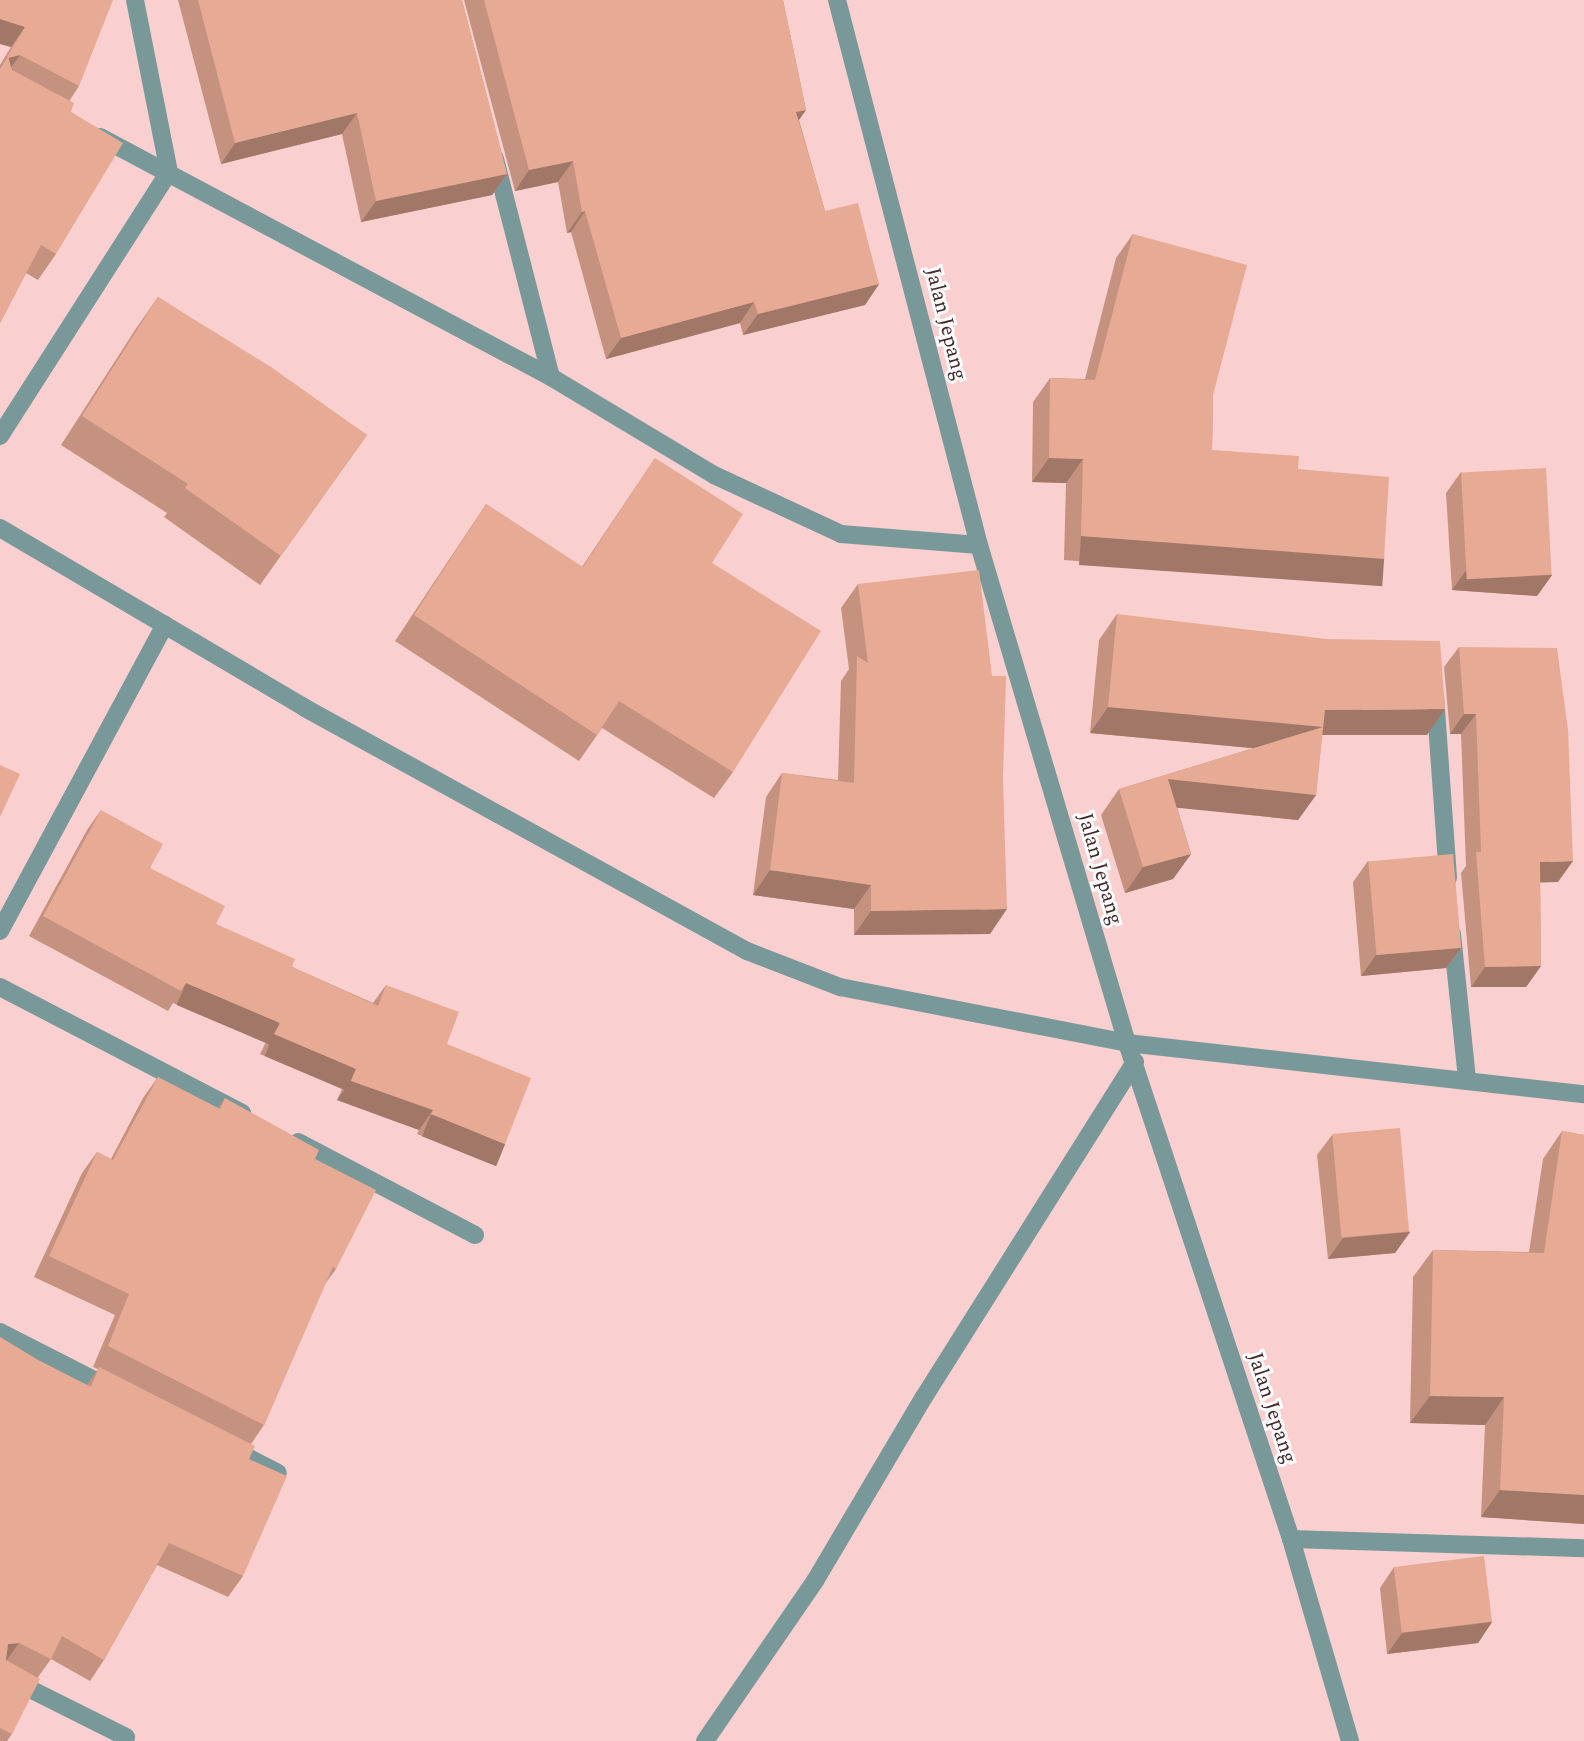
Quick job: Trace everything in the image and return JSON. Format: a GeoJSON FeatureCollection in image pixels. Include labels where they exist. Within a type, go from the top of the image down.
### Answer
{"type":"FeatureCollection","features":[{"type":"Feature","properties":{"kind":"street"},"geometry":{"type":"LineString","coordinates":[[0,436],[169,172],[135,0]]}},
{"type":"Feature","properties":{"kind":"street","name":"Jalan Jepang"},"geometry":{"type":"LineString","coordinates":[[837,0],[979,545],[1127,1043],[1291,1539],[1350,1741]]}},
{"type":"Feature","properties":{"kind":"street"},"geometry":{"type":"LineString","coordinates":[[85,129],[551,377],[714,474],[841,534],[979,545]]}},
{"type":"Feature","properties":{"kind":"street"},"geometry":{"type":"LineString","coordinates":[[489,135],[551,377]]}},
{"type":"Feature","properties":{"kind":"street"},"geometry":{"type":"LineString","coordinates":[[0,528],[305,708],[747,951],[840,987],[1127,1043],[1584,1094]]}},
{"type":"Feature","properties":{"kind":"street"},"geometry":{"type":"LineString","coordinates":[[0,931],[166,625]]}},
{"type":"Feature","properties":{"kind":"street"},"geometry":{"type":"LineString","coordinates":[[1434,681],[1449,891]]}},
{"type":"Feature","properties":{"kind":"street"},"geometry":{"type":"LineString","coordinates":[[1450,917],[1467,1080]]}},
{"type":"Feature","properties":{"kind":"street"},"geometry":{"type":"LineString","coordinates":[[0,987],[260,1122]]}},
{"type":"Feature","properties":{"kind":"street"},"geometry":{"type":"LineString","coordinates":[[705,1741],[814,1581],[924,1397],[1135,1062]]}},
{"type":"Feature","properties":{"kind":"street"},"geometry":{"type":"LineString","coordinates":[[284,1134],[475,1235]]}},
{"type":"Feature","properties":{"kind":"street"},"geometry":{"type":"LineString","coordinates":[[0,1332],[133,1399]]}},
{"type":"Feature","properties":{"kind":"street"},"geometry":{"type":"LineString","coordinates":[[215,1441],[286,1477]]}},
{"type":"Feature","properties":{"kind":"street"},"geometry":{"type":"LineString","coordinates":[[1291,1539],[1584,1548]]}},
{"type":"Feature","properties":{"kind":"street"},"geometry":{"type":"LineString","coordinates":[[0,1674],[125,1737]]}},
{"type":"Feature","properties":{"kind":"building"},"geometry":{"type":"Polygon","coordinates":[[[0,0],[113,0],[79,86],[20,55],[6,58],[25,27],[0,19],[0,0]]]}},
{"type":"Feature","properties":{"kind":"building"},"geometry":{"type":"Polygon","coordinates":[[[198,0],[462,0],[507,174],[376,201],[357,113],[235,143],[198,0]]]}},
{"type":"Feature","properties":{"kind":"building"},"geometry":{"type":"Polygon","coordinates":[[[484,0],[783,0],[806,110],[796,112],[825,211],[858,203],[879,284],[758,314],[754,302],[621,338],[585,211],[582,212],[573,161],[529,170],[484,0]]]}},
{"type":"Feature","properties":{"kind":"building"},"geometry":{"type":"Polygon","coordinates":[[[8,56],[12,70],[74,103],[71,112],[123,143],[56,254],[41,245],[0,323],[0,69],[8,56]]]}},
{"type":"Feature","properties":{"kind":"building"},"geometry":{"type":"Polygon","coordinates":[[[1133,234],[1247,265],[1213,395],[1212,450],[1299,456],[1298,469],[1389,477],[1384,559],[1081,536],[1083,459],[1049,458],[1050,378],[1095,380],[1133,234]]]}},
{"type":"Feature","properties":{"kind":"building"},"geometry":{"type":"Polygon","coordinates":[[[158,297],[271,367],[367,435],[281,556],[185,488],[188,484],[82,416],[158,297]]]}},
{"type":"Feature","properties":{"kind":"building"},"geometry":{"type":"Polygon","coordinates":[[[655,458],[743,514],[712,563],[821,631],[733,772],[619,701],[597,735],[414,615],[486,504],[583,567],[655,458]]]}},
{"type":"Feature","properties":{"kind":"building"},"geometry":{"type":"Polygon","coordinates":[[[1546,468],[1552,575],[1467,579],[1461,472],[1546,468]]]}},
{"type":"Feature","properties":{"kind":"building"},"geometry":{"type":"Polygon","coordinates":[[[979,570],[992,676],[1006,676],[1003,779],[1007,909],[871,911],[871,885],[770,870],[782,773],[854,783],[857,656],[868,663],[858,584],[979,570]]]}},
{"type":"Feature","properties":{"kind":"building"},"geometry":{"type":"Polygon","coordinates":[[[1117,614],[1326,639],[1440,641],[1445,709],[1325,710],[1316,795],[1168,779],[1191,854],[1143,867],[1119,789],[1323,727],[1108,707],[1117,614]]]}},
{"type":"Feature","properties":{"kind":"building"},"geometry":{"type":"Polygon","coordinates":[[[1459,647],[1557,648],[1568,730],[1573,861],[1540,862],[1541,966],[1485,967],[1476,852],[1481,852],[1476,714],[1464,714],[1459,647]]]}},
{"type":"Feature","properties":{"kind":"building"},"geometry":{"type":"Polygon","coordinates":[[[0,765],[20,774],[0,817],[0,765]]]}},
{"type":"Feature","properties":{"kind":"building"},"geometry":{"type":"Polygon","coordinates":[[[101,810],[163,844],[150,868],[225,906],[216,924],[295,959],[292,967],[378,1006],[386,985],[459,1012],[447,1044],[531,1078],[505,1144],[431,1114],[433,1110],[351,1081],[356,1069],[274,1034],[280,1023],[186,983],[181,991],[43,916],[101,810]]]}},
{"type":"Feature","properties":{"kind":"building"},"geometry":{"type":"Polygon","coordinates":[[[1453,854],[1461,948],[1377,955],[1368,861],[1453,854]]]}},
{"type":"Feature","properties":{"kind":"building"},"geometry":{"type":"Polygon","coordinates":[[[158,1077],[220,1109],[225,1098],[319,1150],[315,1159],[376,1190],[336,1269],[333,1267],[264,1425],[108,1346],[129,1294],[49,1256],[97,1152],[113,1160],[158,1077]]]}},
{"type":"Feature","properties":{"kind":"building"},"geometry":{"type":"Polygon","coordinates":[[[1400,1128],[1409,1232],[1341,1238],[1332,1134],[1400,1128]]]}},
{"type":"Feature","properties":{"kind":"building"},"geometry":{"type":"Polygon","coordinates":[[[1562,1131],[1584,1135],[1584,1495],[1500,1490],[1504,1397],[1430,1396],[1433,1250],[1544,1253],[1562,1131]]]}},
{"type":"Feature","properties":{"kind":"building"},"geometry":{"type":"Polygon","coordinates":[[[0,1337],[91,1387],[99,1367],[255,1446],[249,1459],[287,1476],[243,1576],[169,1543],[104,1660],[62,1636],[51,1659],[19,1643],[8,1644],[6,1660],[40,1679],[12,1734],[0,1728],[0,1337]]]}},
{"type":"Feature","properties":{"kind":"building"},"geometry":{"type":"Polygon","coordinates":[[[1484,1556],[1492,1622],[1402,1633],[1394,1567],[1484,1556]]]}}]}
